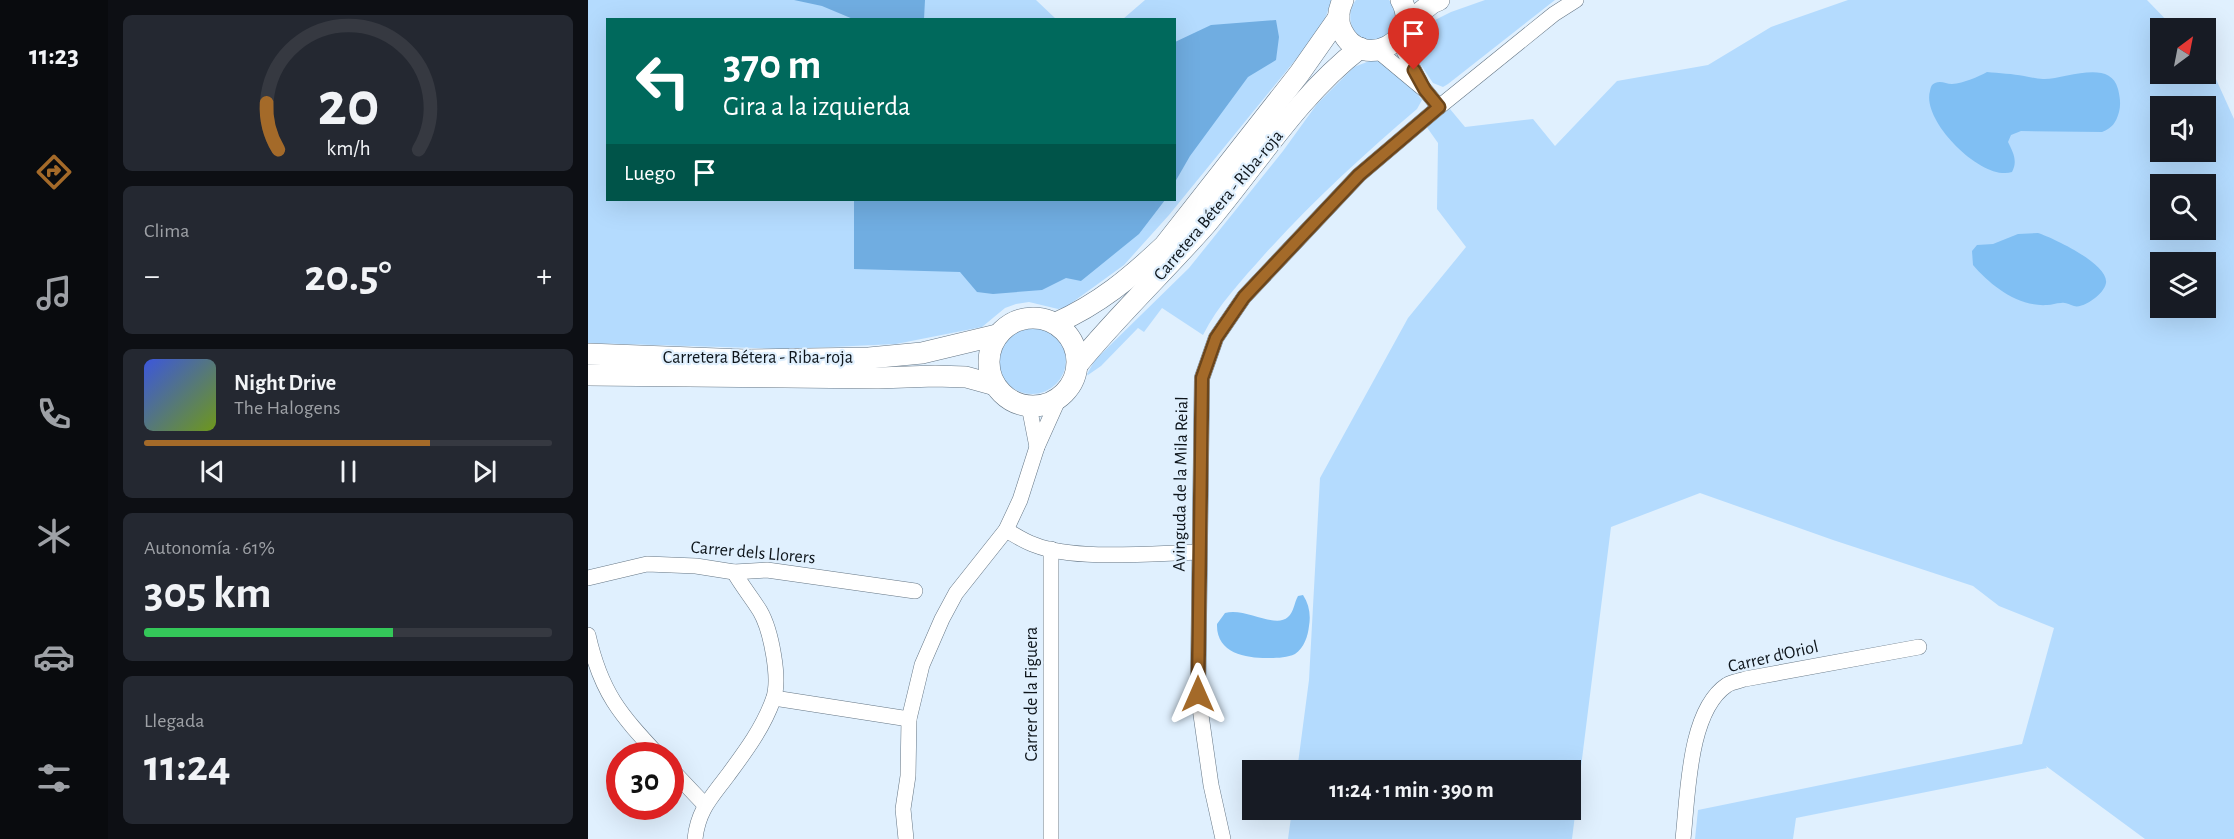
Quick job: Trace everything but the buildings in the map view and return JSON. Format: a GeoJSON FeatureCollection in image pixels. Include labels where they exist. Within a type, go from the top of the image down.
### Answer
{"type":"FeatureCollection","features":[{"type":"Feature","properties":{"kind":"main road"},"geometry":{"type":"LineString","coordinates":[[1401,0],[1406,14],[1403,30]]}},
{"type":"Feature","properties":{"kind":"main road"},"geometry":{"type":"LineString","coordinates":[[1403,30],[1432,3],[1439,0]]}},
{"type":"Feature","properties":{"kind":"main road"},"geometry":{"type":"LineString","coordinates":[[1341,8],[1344,36],[1368,49]]}},
{"type":"Feature","properties":{"kind":"main road","name":"Carretera Bétera - Riba-roja"},"geometry":{"type":"LineString","coordinates":[[1056,323],[1092,305],[1138,271],[1164,246],[1299,74],[1341,8]]}},
{"type":"Feature","properties":{"kind":"main road","name":"Carretera Bétera - Riba-roja"},"geometry":{"type":"LineString","coordinates":[[1078,364],[1101,335],[1150,287],[1208,221],[1309,95],[1368,49],[1395,42],[1403,30]]}},
{"type":"Feature","properties":{"kind":"main road"},"geometry":{"type":"LineString","coordinates":[[1040,317],[1056,323],[1068,334],[1075,348],[1078,364],[1074,379],[1059,398],[1045,405],[1029,406],[1009,399],[995,385],[990,372],[988,359],[997,335],[1009,324],[1024,318],[1040,317]]}},
{"type":"Feature","properties":{"kind":"main road","name":"Carretera Bétera - Riba-roja"},"geometry":{"type":"LineString","coordinates":[[588,354],[744,360],[869,358],[922,353],[997,335]]}},
{"type":"Feature","properties":{"kind":"main road","name":"Carretera Bétera - Riba-roja"},"geometry":{"type":"LineString","coordinates":[[588,375],[843,378],[935,376],[966,377],[995,385]]}},
{"type":"Feature","properties":{"kind":"street","name":"Avinguda de la Mila Reial"},"geometry":{"type":"LineString","coordinates":[[1223,839],[1211,785],[1198,694],[1202,378],[1216,338],[1244,297],[1359,175],[1554,14],[1576,0]]}},
{"type":"Feature","properties":{"kind":"street"},"geometry":{"type":"LineString","coordinates":[[1403,30],[1403,49],[1425,90],[1439,107]]}},
{"type":"Feature","properties":{"kind":"street"},"geometry":{"type":"LineString","coordinates":[[1368,49],[1425,90]]}},
{"type":"Feature","properties":{"kind":"street"},"geometry":{"type":"LineString","coordinates":[[906,839],[903,809],[908,776],[909,719],[922,665],[956,593],[1006,530],[1020,500],[1038,447],[1059,398]]}},
{"type":"Feature","properties":{"kind":"street"},"geometry":{"type":"LineString","coordinates":[[1029,406],[1038,447]]}},
{"type":"Feature","properties":{"kind":"street"},"geometry":{"type":"LineString","coordinates":[[1006,530],[1035,546],[1094,554],[1199,552]]}},
{"type":"Feature","properties":{"kind":"street","name":"Carrer de la Figuera"},"geometry":{"type":"LineString","coordinates":[[1051,549],[1052,839]]}},
{"type":"Feature","properties":{"kind":"street","name":"Carrer dels Llorers"},"geometry":{"type":"LineString","coordinates":[[588,578],[646,564],[696,566],[734,572],[767,570],[915,591]]}},
{"type":"Feature","properties":{"kind":"street"},"geometry":{"type":"LineString","coordinates":[[695,839],[701,812],[745,751],[762,724],[774,698],[775,661],[769,634],[760,611],[734,572]]}},
{"type":"Feature","properties":{"kind":"street"},"geometry":{"type":"LineString","coordinates":[[588,635],[593,657],[606,692],[623,717],[646,742]]}},
{"type":"Feature","properties":{"kind":"street","name":"Carrer d'Oriol"},"geometry":{"type":"LineString","coordinates":[[1683,839],[1694,742],[1702,716],[1712,699],[1728,684],[1919,647]]}},
{"type":"Feature","properties":{"kind":"street"},"geometry":{"type":"LineString","coordinates":[[774,698],[909,719]]}},
{"type":"Feature","properties":{"kind":"street"},"geometry":{"type":"LineString","coordinates":[[684,783],[705,805]]}},
{"type":"Feature","properties":{"kind":"shaded area"},"geometry":{"type":"Polygon","coordinates":[[[588,0],[1036,0],[1055,18],[606,18],[606,201],[1176,201],[1176,18],[1124,18],[1145,0],[1332,0],[1323,24],[1310,42],[1169,215],[1124,265],[1066,307],[1058,309],[1029,302],[1016,304],[1005,308],[982,327],[896,344],[788,349],[588,343],[588,0]]]}},
{"type":"Feature","properties":{"kind":"shaded area"},"geometry":{"type":"Polygon","coordinates":[[[794,0],[925,0],[924,18],[851,18],[822,6],[794,0]]]}},
{"type":"Feature","properties":{"kind":"shaded area"},"geometry":{"type":"Polygon","coordinates":[[[1356,0],[1389,0],[1395,12],[1395,20],[1390,33],[1369,41],[1356,34],[1350,13],[1356,0]]]}},
{"type":"Feature","properties":{"kind":"shaded area"},"geometry":{"type":"Polygon","coordinates":[[[1485,0],[1555,0],[1448,84],[1443,87],[1433,83],[1417,59],[1427,26],[1451,12],[1485,0]]]}},
{"type":"Feature","properties":{"kind":"shaded area"},"geometry":{"type":"Polygon","coordinates":[[[1848,0],[2147,0],[2164,18],[2150,18],[2150,84],[2216,84],[2216,79],[2234,119],[2234,839],[2145,839],[2046,766],[2047,768],[1796,818],[1793,839],[1695,839],[1698,810],[2022,744],[2054,628],[1999,606],[1973,586],[1700,493],[1611,527],[1581,767],[1581,760],[1298,760],[1309,680],[1320,478],[1408,318],[1466,247],[1437,209],[1438,143],[1426,126],[1450,109],[1465,127],[1533,119],[1555,146],[1617,81],[1708,65],[1771,27],[1848,0]]]}},
{"type":"Feature","properties":{"kind":"shaded area"},"geometry":{"type":"Polygon","coordinates":[[[1276,20],[1279,37],[1276,60],[1248,77],[1190,156],[1176,180],[1176,42],[1211,25],[1276,20]]]}},
{"type":"Feature","properties":{"kind":"shaded area"},"geometry":{"type":"Polygon","coordinates":[[[1372,60],[1388,64],[1406,80],[1422,100],[1417,109],[1338,179],[1282,235],[1231,293],[1203,335],[1162,308],[1144,332],[1138,328],[1101,366],[1088,375],[1095,360],[1189,268],[1283,151],[1317,104],[1354,67],[1372,60]]]}},
{"type":"Feature","properties":{"kind":"shaded area"},"geometry":{"type":"Polygon","coordinates":[[[1987,72],[2043,79],[2096,72],[2106,74],[2118,89],[2120,109],[2118,116],[2111,127],[2102,132],[2021,131],[2011,135],[2008,142],[2014,157],[2014,168],[2012,172],[2000,173],[1971,159],[1957,146],[1935,118],[1930,104],[1930,91],[1935,83],[1957,83],[1971,80],[1987,72]]]}},
{"type":"Feature","properties":{"kind":"shaded area"},"geometry":{"type":"Polygon","coordinates":[[[854,201],[1164,201],[1139,234],[1081,281],[1066,278],[1042,290],[993,294],[977,292],[960,272],[854,269],[854,201]]]}},
{"type":"Feature","properties":{"kind":"shaded area"},"geometry":{"type":"Polygon","coordinates":[[[2038,233],[2090,260],[2105,276],[2106,283],[2103,290],[2088,303],[2079,306],[2065,303],[2036,305],[2005,293],[1973,265],[1972,251],[1977,245],[1993,244],[2018,234],[2038,233]]]}},
{"type":"Feature","properties":{"kind":"shaded area"},"geometry":{"type":"Polygon","coordinates":[[[1032,326],[1045,329],[1056,336],[1063,347],[1066,360],[1063,373],[1056,384],[1045,391],[1032,394],[1019,391],[1008,384],[1001,373],[998,360],[1001,347],[1008,336],[1019,329],[1032,326]]]}},
{"type":"Feature","properties":{"kind":"shaded area"},"geometry":{"type":"Polygon","coordinates":[[[1303,595],[1308,606],[1310,622],[1305,642],[1295,654],[1278,658],[1250,657],[1233,652],[1221,642],[1217,624],[1225,613],[1233,612],[1275,621],[1282,620],[1292,613],[1298,596],[1303,595]]]}},
{"type":"Feature","properties":{"kind":"shaded area"},"geometry":{"type":"Polygon","coordinates":[[[1291,820],[1574,820],[1572,839],[1288,839],[1291,820]]]}},
{"type":"Feature","properties":{"kind":"route"},"geometry":{"type":"LineString","coordinates":[[1198,694],[1202,378],[1216,338],[1244,297],[1359,175],[1439,107],[1425,90],[1414,70]]}}]}
